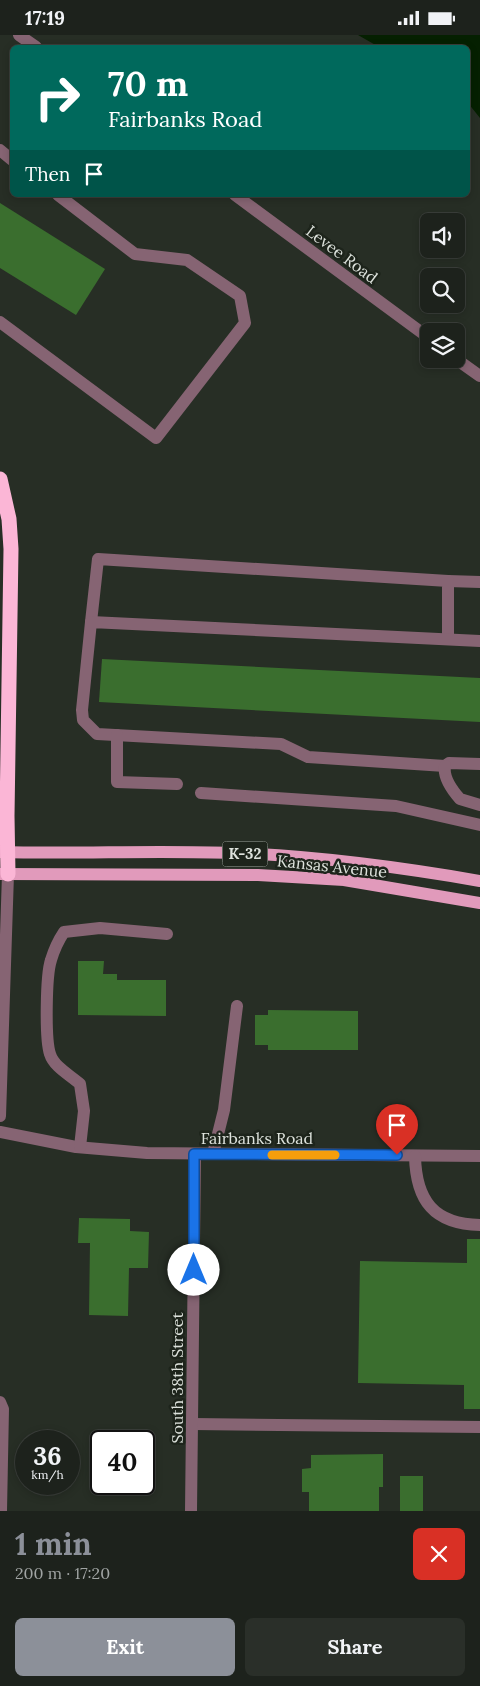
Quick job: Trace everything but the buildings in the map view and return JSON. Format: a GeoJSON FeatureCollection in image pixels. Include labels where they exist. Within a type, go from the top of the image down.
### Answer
{"type":"FeatureCollection","features":[{"type":"Feature","properties":{"kind":"highway"},"geometry":{"type":"LineString","coordinates":[[0,479],[9,519],[11,549],[4,874]]}},
{"type":"Feature","properties":{"kind":"main road","name":"Kansas Avenue"},"geometry":{"type":"LineString","coordinates":[[4,852],[234,853],[316,857],[395,867],[480,881]]}},
{"type":"Feature","properties":{"kind":"main road","name":"Kansas Avenue"},"geometry":{"type":"LineString","coordinates":[[4,874],[258,875],[344,880],[480,903]]}},
{"type":"Feature","properties":{"kind":"street"},"geometry":{"type":"LineString","coordinates":[[19,35],[33,45]]}},
{"type":"Feature","properties":{"kind":"street"},"geometry":{"type":"LineString","coordinates":[[0,150],[10,158]]}},
{"type":"Feature","properties":{"kind":"street"},"geometry":{"type":"LineString","coordinates":[[0,322],[156,438],[245,323],[240,296],[187,260],[135,254],[61,197]]}},
{"type":"Feature","properties":{"kind":"street","name":"Levee Road"},"geometry":{"type":"LineString","coordinates":[[238,197],[420,332]]}},
{"type":"Feature","properties":{"kind":"street"},"geometry":{"type":"LineString","coordinates":[[465,365],[480,376]]}},
{"type":"Feature","properties":{"kind":"street"},"geometry":{"type":"LineString","coordinates":[[446,770],[308,757],[282,745],[97,734],[83,720],[82,710],[98,559],[480,582]]}},
{"type":"Feature","properties":{"kind":"street"},"geometry":{"type":"LineString","coordinates":[[448,581],[448,639]]}},
{"type":"Feature","properties":{"kind":"street"},"geometry":{"type":"LineString","coordinates":[[91,623],[480,641]]}},
{"type":"Feature","properties":{"kind":"street"},"geometry":{"type":"LineString","coordinates":[[118,735],[117,782],[177,784]]}},
{"type":"Feature","properties":{"kind":"street"},"geometry":{"type":"LineString","coordinates":[[480,763],[449,763],[446,770],[460,799],[480,805]]}},
{"type":"Feature","properties":{"kind":"street"},"geometry":{"type":"LineString","coordinates":[[201,793],[396,806],[480,825]]}},
{"type":"Feature","properties":{"kind":"street"},"geometry":{"type":"LineString","coordinates":[[0,1116],[4,874]]}},
{"type":"Feature","properties":{"kind":"street"},"geometry":{"type":"LineString","coordinates":[[80,1147],[84,1111],[80,1084],[57,1065],[50,1055],[47,1036],[50,962],[58,941],[64,932],[100,928],[167,934]]}},
{"type":"Feature","properties":{"kind":"street"},"geometry":{"type":"LineString","coordinates":[[213,1155],[224,1110],[237,1006]]}},
{"type":"Feature","properties":{"kind":"street","name":"Fairbanks Road"},"geometry":{"type":"LineString","coordinates":[[0,1132],[34,1141],[147,1153],[480,1156]]}},
{"type":"Feature","properties":{"kind":"street","name":"South 38th Street"},"geometry":{"type":"LineString","coordinates":[[191,1511],[194,1154]]}},
{"type":"Feature","properties":{"kind":"street"},"geometry":{"type":"LineString","coordinates":[[416,1155],[419,1187],[425,1202],[447,1221],[463,1225],[480,1225]]}},
{"type":"Feature","properties":{"kind":"street"},"geometry":{"type":"LineString","coordinates":[[0,1402],[2,1409],[1,1511]]}},
{"type":"Feature","properties":{"kind":"street"},"geometry":{"type":"LineString","coordinates":[[193,1424],[480,1427]]}},
{"type":"Feature","properties":{"kind":"shaded area"},"geometry":{"type":"Polygon","coordinates":[[[358,35],[480,35],[480,118],[470,106],[470,45],[376,45],[358,35]]]}},
{"type":"Feature","properties":{"kind":"slow traffic"},"geometry":{"type":"LineString","coordinates":[[272,1155],[335,1155]]}},
{"type":"Feature","properties":{"kind":"route"},"geometry":{"type":"LineString","coordinates":[[194,1270],[194,1154],[397,1155]]}}]}
